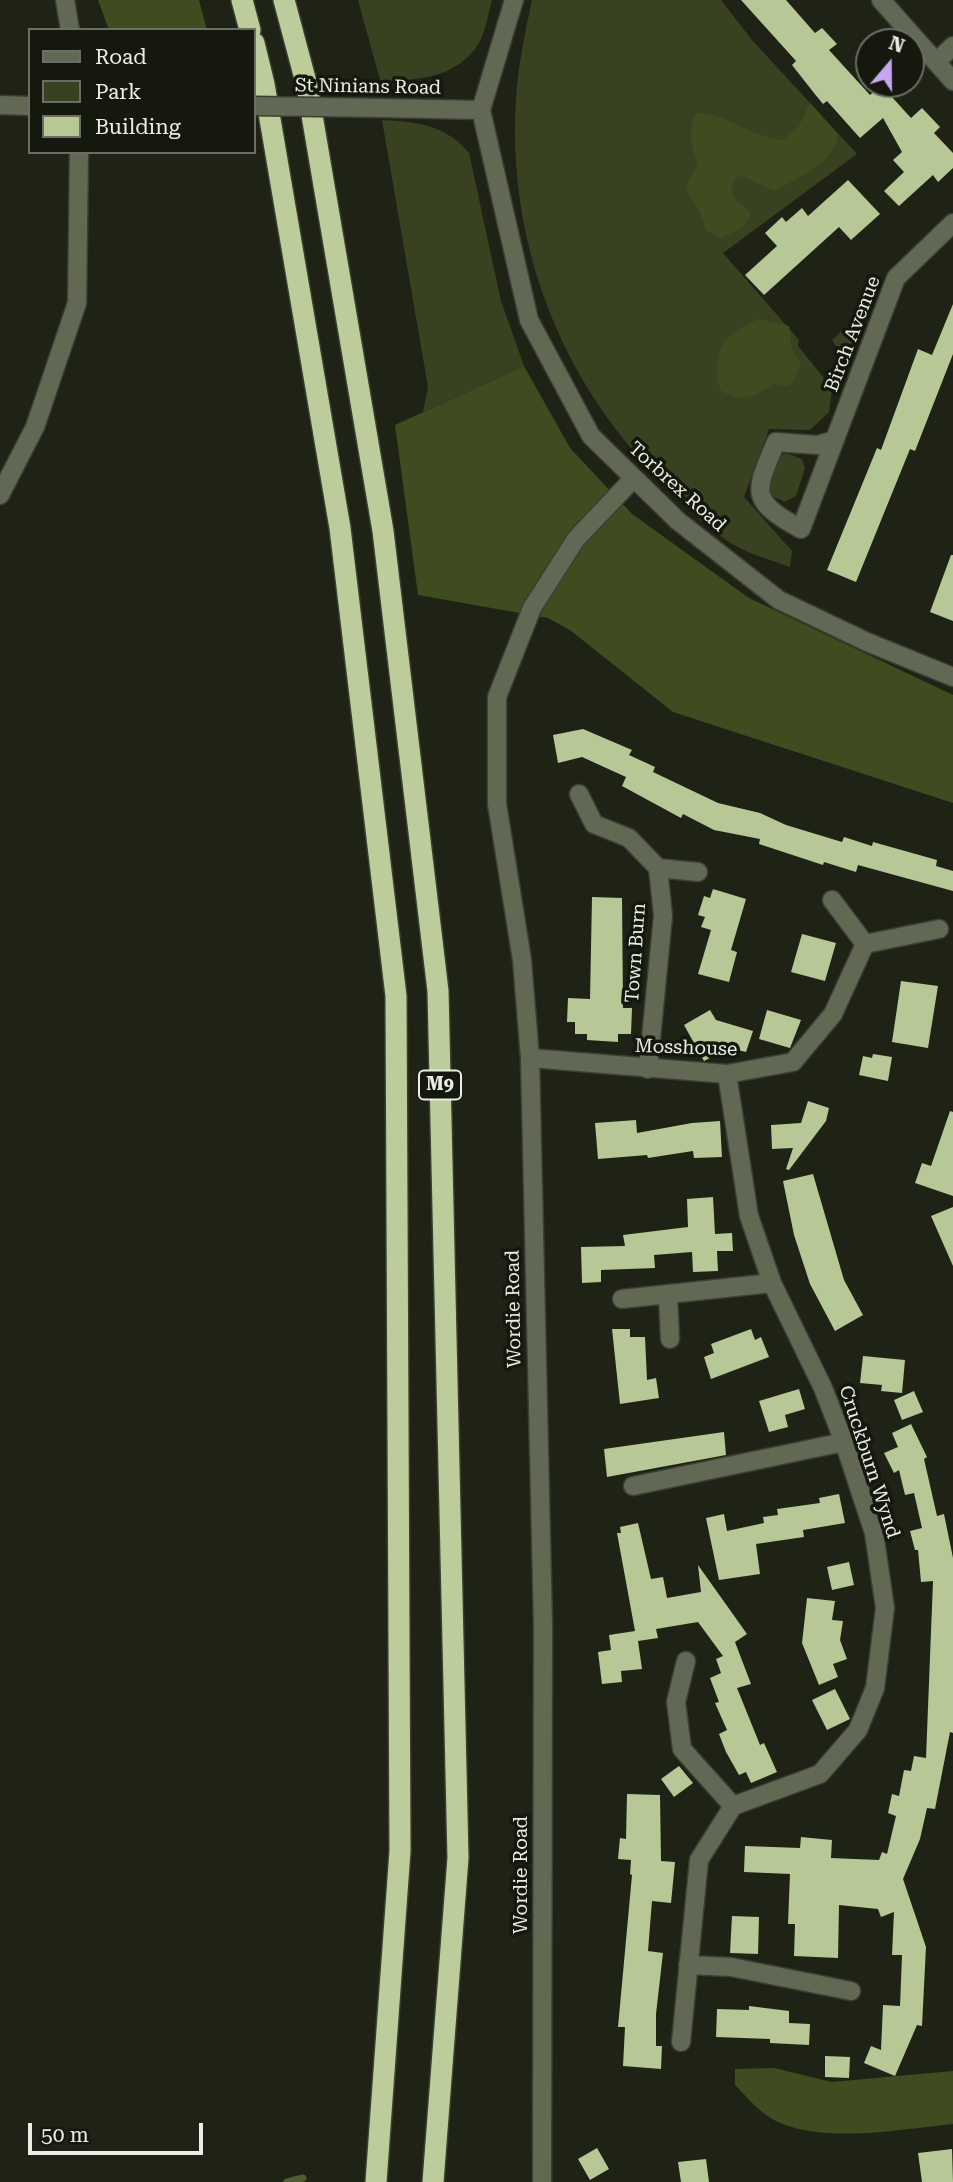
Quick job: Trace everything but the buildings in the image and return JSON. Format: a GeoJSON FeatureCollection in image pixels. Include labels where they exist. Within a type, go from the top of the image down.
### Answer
{"type":"FeatureCollection","features":[{"type":"Feature","properties":{"kind":"highway"},"geometry":{"type":"LineString","coordinates":[[242,0],[249,28]]}},
{"type":"Feature","properties":{"kind":"highway","name":"M9"},"geometry":{"type":"LineString","coordinates":[[284,0],[307,86],[383,531],[438,991],[458,1858],[433,2182]]}},
{"type":"Feature","properties":{"kind":"highway","name":"M9"},"geometry":{"type":"LineString","coordinates":[[256,52],[264,84],[340,528],[396,996],[400,1851],[376,2182]]}},
{"type":"Feature","properties":{"kind":"street"},"geometry":{"type":"LineString","coordinates":[[65,0],[70,28]]}},
{"type":"Feature","properties":{"kind":"street"},"geometry":{"type":"LineString","coordinates":[[481,110],[514,0]]}},
{"type":"Feature","properties":{"kind":"street"},"geometry":{"type":"LineString","coordinates":[[881,0],[953,81]]}},
{"type":"Feature","properties":{"kind":"street"},"geometry":{"type":"LineString","coordinates":[[936,62],[953,46]]}},
{"type":"Feature","properties":{"kind":"street"},"geometry":{"type":"LineString","coordinates":[[0,105],[28,106]]}},
{"type":"Feature","properties":{"kind":"street","name":"St Ninians Road"},"geometry":{"type":"LineString","coordinates":[[256,106],[481,110]]}},
{"type":"Feature","properties":{"kind":"street","name":"Torbrex Road"},"geometry":{"type":"LineString","coordinates":[[481,110],[529,320],[591,436],[678,522],[779,600],[867,642],[953,677]]}},
{"type":"Feature","properties":{"kind":"street"},"geometry":{"type":"LineString","coordinates":[[0,495],[35,427],[76,303],[79,154]]}},
{"type":"Feature","properties":{"kind":"street","name":"Birch Avenue"},"geometry":{"type":"LineString","coordinates":[[835,440],[818,445],[776,442],[758,485],[762,499],[778,516],[801,529],[835,440],[896,278],[953,223]]}},
{"type":"Feature","properties":{"kind":"street","name":"Wordie Road"},"geometry":{"type":"LineString","coordinates":[[542,2182],[543,1625],[530,1058],[522,960],[497,804],[497,697],[532,608],[576,539],[633,479]]}},
{"type":"Feature","properties":{"kind":"street"},"geometry":{"type":"LineString","coordinates":[[579,794],[594,824],[629,838],[659,868],[698,872]]}},
{"type":"Feature","properties":{"kind":"street","name":"Town Burn"},"geometry":{"type":"LineString","coordinates":[[648,1069],[663,916],[659,868]]}},
{"type":"Feature","properties":{"kind":"street"},"geometry":{"type":"LineString","coordinates":[[832,900],[865,944],[939,929]]}},
{"type":"Feature","properties":{"kind":"street","name":"Mosshouse"},"geometry":{"type":"LineString","coordinates":[[530,1058],[727,1074],[793,1062],[833,1014],[865,944]]}},
{"type":"Feature","properties":{"kind":"street","name":"Cruckburn Wynd"},"geometry":{"type":"LineString","coordinates":[[727,1074],[750,1216],[772,1283],[823,1388],[844,1442],[874,1533],[886,1608],[875,1688],[858,1730],[820,1774],[733,1806]]}},
{"type":"Feature","properties":{"kind":"street"},"geometry":{"type":"LineString","coordinates":[[622,1299],[772,1283]]}},
{"type":"Feature","properties":{"kind":"street"},"geometry":{"type":"LineString","coordinates":[[668,1295],[670,1339]]}},
{"type":"Feature","properties":{"kind":"street"},"geometry":{"type":"LineString","coordinates":[[633,1486],[844,1442]]}},
{"type":"Feature","properties":{"kind":"street"},"geometry":{"type":"LineString","coordinates":[[681,2042],[699,1860],[733,1806],[681,1749],[676,1702],[686,1661]]}},
{"type":"Feature","properties":{"kind":"street"},"geometry":{"type":"LineString","coordinates":[[688,1965],[731,1967],[851,1990]]}},
{"type":"Feature","properties":{"kind":"green space"},"geometry":{"type":"Polygon","coordinates":[[[98,0],[199,0],[206,28],[108,28],[98,0]]]}},
{"type":"Feature","properties":{"kind":"green space"},"geometry":{"type":"Polygon","coordinates":[[[358,0],[492,0],[479,43],[460,63],[435,75],[421,78],[380,80],[358,0]]]}},
{"type":"Feature","properties":{"kind":"green space"},"geometry":{"type":"Polygon","coordinates":[[[532,0],[721,0],[752,40],[857,154],[723,253],[799,340],[798,346],[832,388],[829,412],[810,430],[769,429],[744,497],[792,551],[790,567],[733,545],[686,507],[616,430],[588,388],[564,344],[544,297],[530,249],[520,200],[515,150],[520,62],[532,0]]]}},
{"type":"Feature","properties":{"kind":"green space"},"geometry":{"type":"Polygon","coordinates":[[[810,103],[838,134],[830,154],[823,162],[775,191],[740,175],[733,182],[732,196],[751,213],[745,226],[722,238],[706,230],[699,210],[685,189],[698,163],[691,138],[696,113],[718,117],[761,135],[783,140],[799,126],[810,103]]]}},
{"type":"Feature","properties":{"kind":"green space"},"geometry":{"type":"Polygon","coordinates":[[[382,120],[407,122],[440,130],[460,143],[469,153],[501,301],[524,366],[423,412],[428,387],[382,120]]]}},
{"type":"Feature","properties":{"kind":"green space"},"geometry":{"type":"Polygon","coordinates":[[[860,315],[865,319],[850,352],[840,353],[832,340],[860,315]]]}},
{"type":"Feature","properties":{"kind":"green space"},"geometry":{"type":"Polygon","coordinates":[[[759,319],[789,326],[792,350],[801,363],[795,379],[788,386],[774,384],[748,397],[735,397],[720,390],[717,364],[719,354],[722,346],[736,331],[759,319]]]}},
{"type":"Feature","properties":{"kind":"green space"},"geometry":{"type":"Polygon","coordinates":[[[524,366],[570,448],[632,514],[749,598],[953,695],[953,803],[673,712],[570,630],[548,618],[418,595],[395,425],[524,366]]]}},
{"type":"Feature","properties":{"kind":"green space"},"geometry":{"type":"Polygon","coordinates":[[[786,453],[802,459],[805,468],[796,496],[785,502],[772,496],[770,484],[774,466],[786,453]]]}},
{"type":"Feature","properties":{"kind":"green space"},"geometry":{"type":"Polygon","coordinates":[[[774,2068],[832,2082],[953,2071],[953,2124],[857,2133],[807,2131],[785,2125],[762,2112],[735,2085],[735,2069],[774,2068]]]}},
{"type":"Feature","properties":{"kind":"waterway"},"geometry":{"type":"LineString","coordinates":[[287,2182],[303,2178]]}}]}
